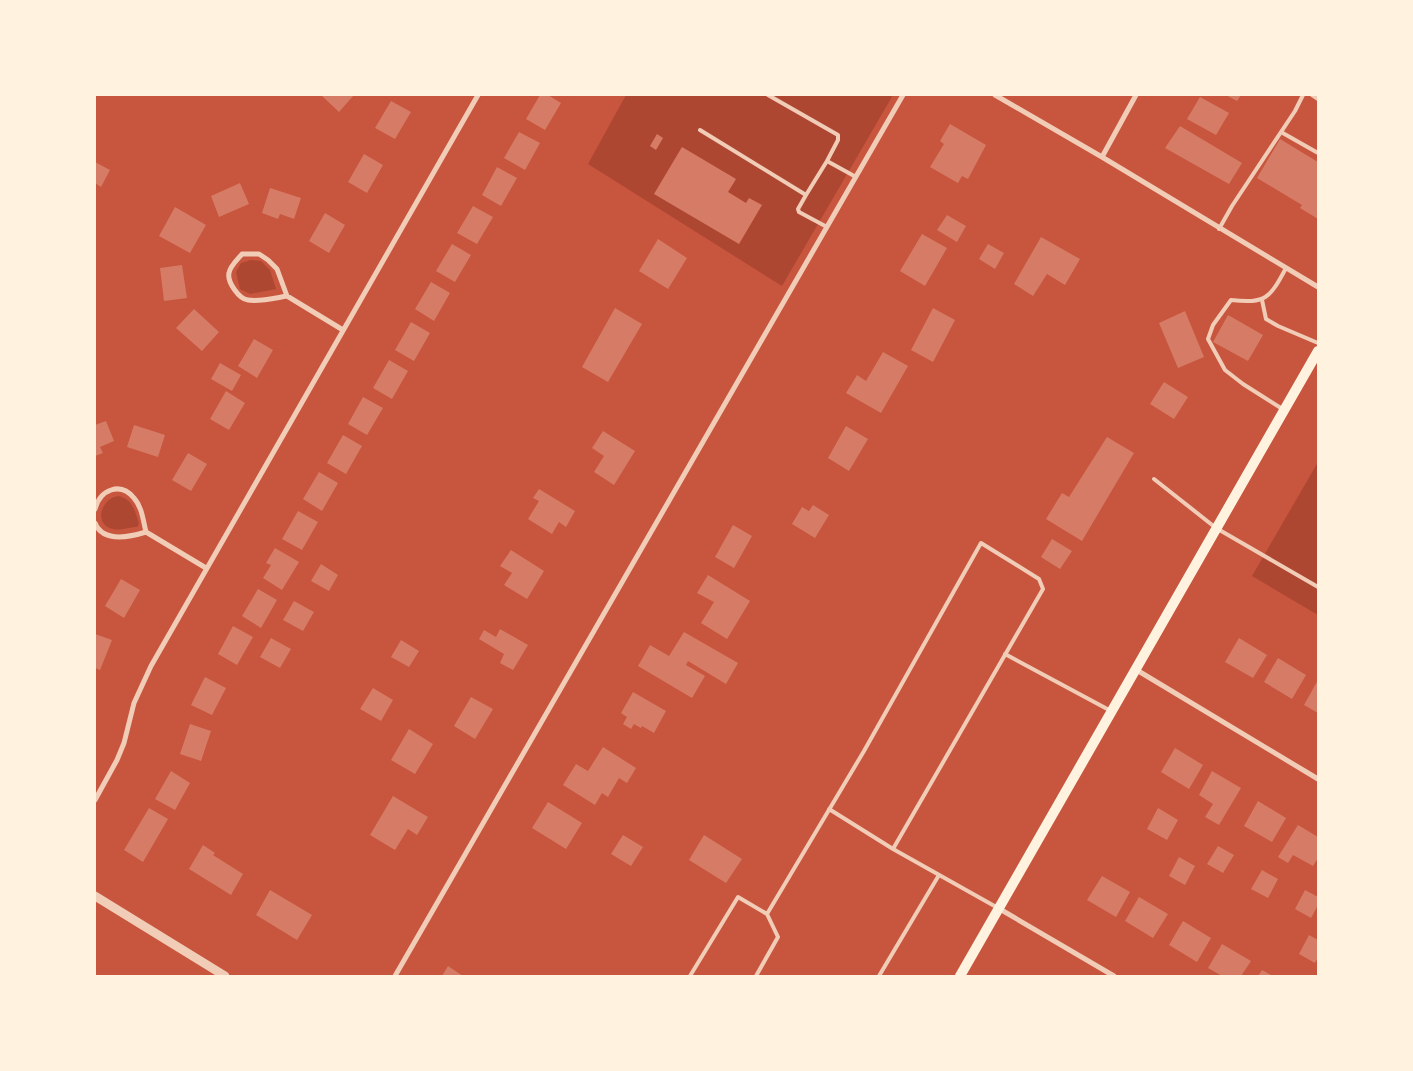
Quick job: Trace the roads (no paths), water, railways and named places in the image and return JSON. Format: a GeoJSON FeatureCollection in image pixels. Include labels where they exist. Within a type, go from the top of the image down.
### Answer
{"type":"FeatureCollection","features":[{"type":"Feature","properties":{"kind":"main road"},"geometry":{"type":"LineString","coordinates":[[960,976],[1318,351]]}},
{"type":"Feature","properties":{"kind":"street"},"geometry":{"type":"LineString","coordinates":[[95,800],[117,760],[134,704],[150,666],[478,95]]}},
{"type":"Feature","properties":{"kind":"street"},"geometry":{"type":"LineString","coordinates":[[395,976],[903,95]]}},
{"type":"Feature","properties":{"kind":"street"},"geometry":{"type":"LineString","coordinates":[[995,95],[1318,287]]}},
{"type":"Feature","properties":{"kind":"street"},"geometry":{"type":"LineString","coordinates":[[1102,157],[1136,95]]}},
{"type":"Feature","properties":{"kind":"street"},"geometry":{"type":"LineString","coordinates":[[287,296],[248,300],[241,298],[230,282],[229,273],[242,254],[259,254],[277,269],[287,296],[343,330]]}},
{"type":"Feature","properties":{"kind":"street"},"geometry":{"type":"LineString","coordinates":[[95,509],[103,495],[110,490],[121,489],[133,497],[140,508],[146,532]]}},
{"type":"Feature","properties":{"kind":"street"},"geometry":{"type":"LineString","coordinates":[[95,522],[97,528],[107,535],[122,537],[146,532],[206,568]]}},
{"type":"Feature","properties":{"kind":"street"},"geometry":{"type":"LineString","coordinates":[[1135,669],[1318,778]]}},
{"type":"Feature","properties":{"kind":"street"},"geometry":{"type":"LineString","coordinates":[[95,896],[225,976]]}},
{"type":"Feature","properties":{"kind":"street"},"geometry":{"type":"LineString","coordinates":[[998,908],[1114,976]]}},
{"type":"Feature","properties":{"kind":"lane"},"geometry":{"type":"LineString","coordinates":[[768,95],[838,135],[838,140],[798,209],[799,212],[828,226]]}},
{"type":"Feature","properties":{"kind":"lane"},"geometry":{"type":"LineString","coordinates":[[1219,228],[1295,111],[1303,95]]}},
{"type":"Feature","properties":{"kind":"lane"},"geometry":{"type":"LineString","coordinates":[[1312,95],[1318,98]]}},
{"type":"Feature","properties":{"kind":"lane"},"geometry":{"type":"LineString","coordinates":[[700,130],[806,195]]}},
{"type":"Feature","properties":{"kind":"lane"},"geometry":{"type":"LineString","coordinates":[[1281,132],[1318,153]]}},
{"type":"Feature","properties":{"kind":"lane"},"geometry":{"type":"LineString","coordinates":[[827,160],[856,177]]}},
{"type":"Feature","properties":{"kind":"lane"},"geometry":{"type":"LineString","coordinates":[[1284,410],[1225,370],[1208,339],[1213,325],[1231,300],[1248,302],[1262,300],[1276,285],[1286,268]]}},
{"type":"Feature","properties":{"kind":"lane"},"geometry":{"type":"LineString","coordinates":[[1262,300],[1266,319],[1318,343]]}},
{"type":"Feature","properties":{"kind":"lane"},"geometry":{"type":"LineString","coordinates":[[1154,479],[1216,528],[1318,587]]}},
{"type":"Feature","properties":{"kind":"lane"},"geometry":{"type":"LineString","coordinates":[[767,914],[864,751],[981,543],[1039,579],[1043,589],[893,849]]}},
{"type":"Feature","properties":{"kind":"lane"},"geometry":{"type":"LineString","coordinates":[[1005,654],[1111,711]]}},
{"type":"Feature","properties":{"kind":"lane"},"geometry":{"type":"LineString","coordinates":[[829,809],[893,849],[998,908]]}},
{"type":"Feature","properties":{"kind":"lane"},"geometry":{"type":"LineString","coordinates":[[879,976],[939,875]]}},
{"type":"Feature","properties":{"kind":"lane"},"geometry":{"type":"LineString","coordinates":[[690,976],[738,897],[767,914],[778,936],[756,976]]}}]}
